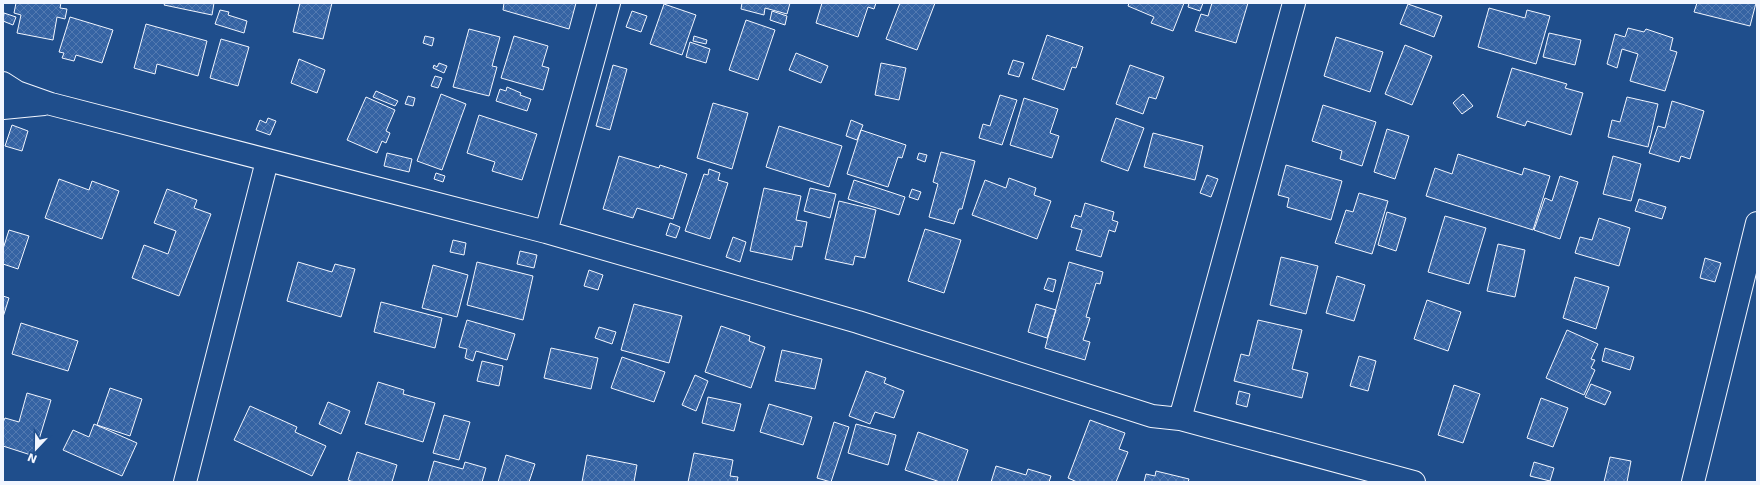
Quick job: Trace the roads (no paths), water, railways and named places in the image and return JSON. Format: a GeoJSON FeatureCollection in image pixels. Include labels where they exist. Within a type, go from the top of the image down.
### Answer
{"type":"FeatureCollection","features":[{"type":"Feature","properties":{"kind":"street"},"geometry":{"type":"LineString","coordinates":[[546,232],[609,3]]}},
{"type":"Feature","properties":{"kind":"street"},"geometry":{"type":"LineString","coordinates":[[1180,419],[1294,3]]}},
{"type":"Feature","properties":{"kind":"street"},"geometry":{"type":"LineString","coordinates":[[3,83],[16,92],[51,104],[546,232],[858,322],[1152,416],[1180,419],[1414,482]]}},
{"type":"Feature","properties":{"kind":"street"},"geometry":{"type":"LineString","coordinates":[[3,108],[51,104]]}},
{"type":"Feature","properties":{"kind":"street"},"geometry":{"type":"LineString","coordinates":[[185,482],[267,160]]}},
{"type":"Feature","properties":{"kind":"street"},"geometry":{"type":"LineString","coordinates":[[1692,482],[1757,223]]}}]}
